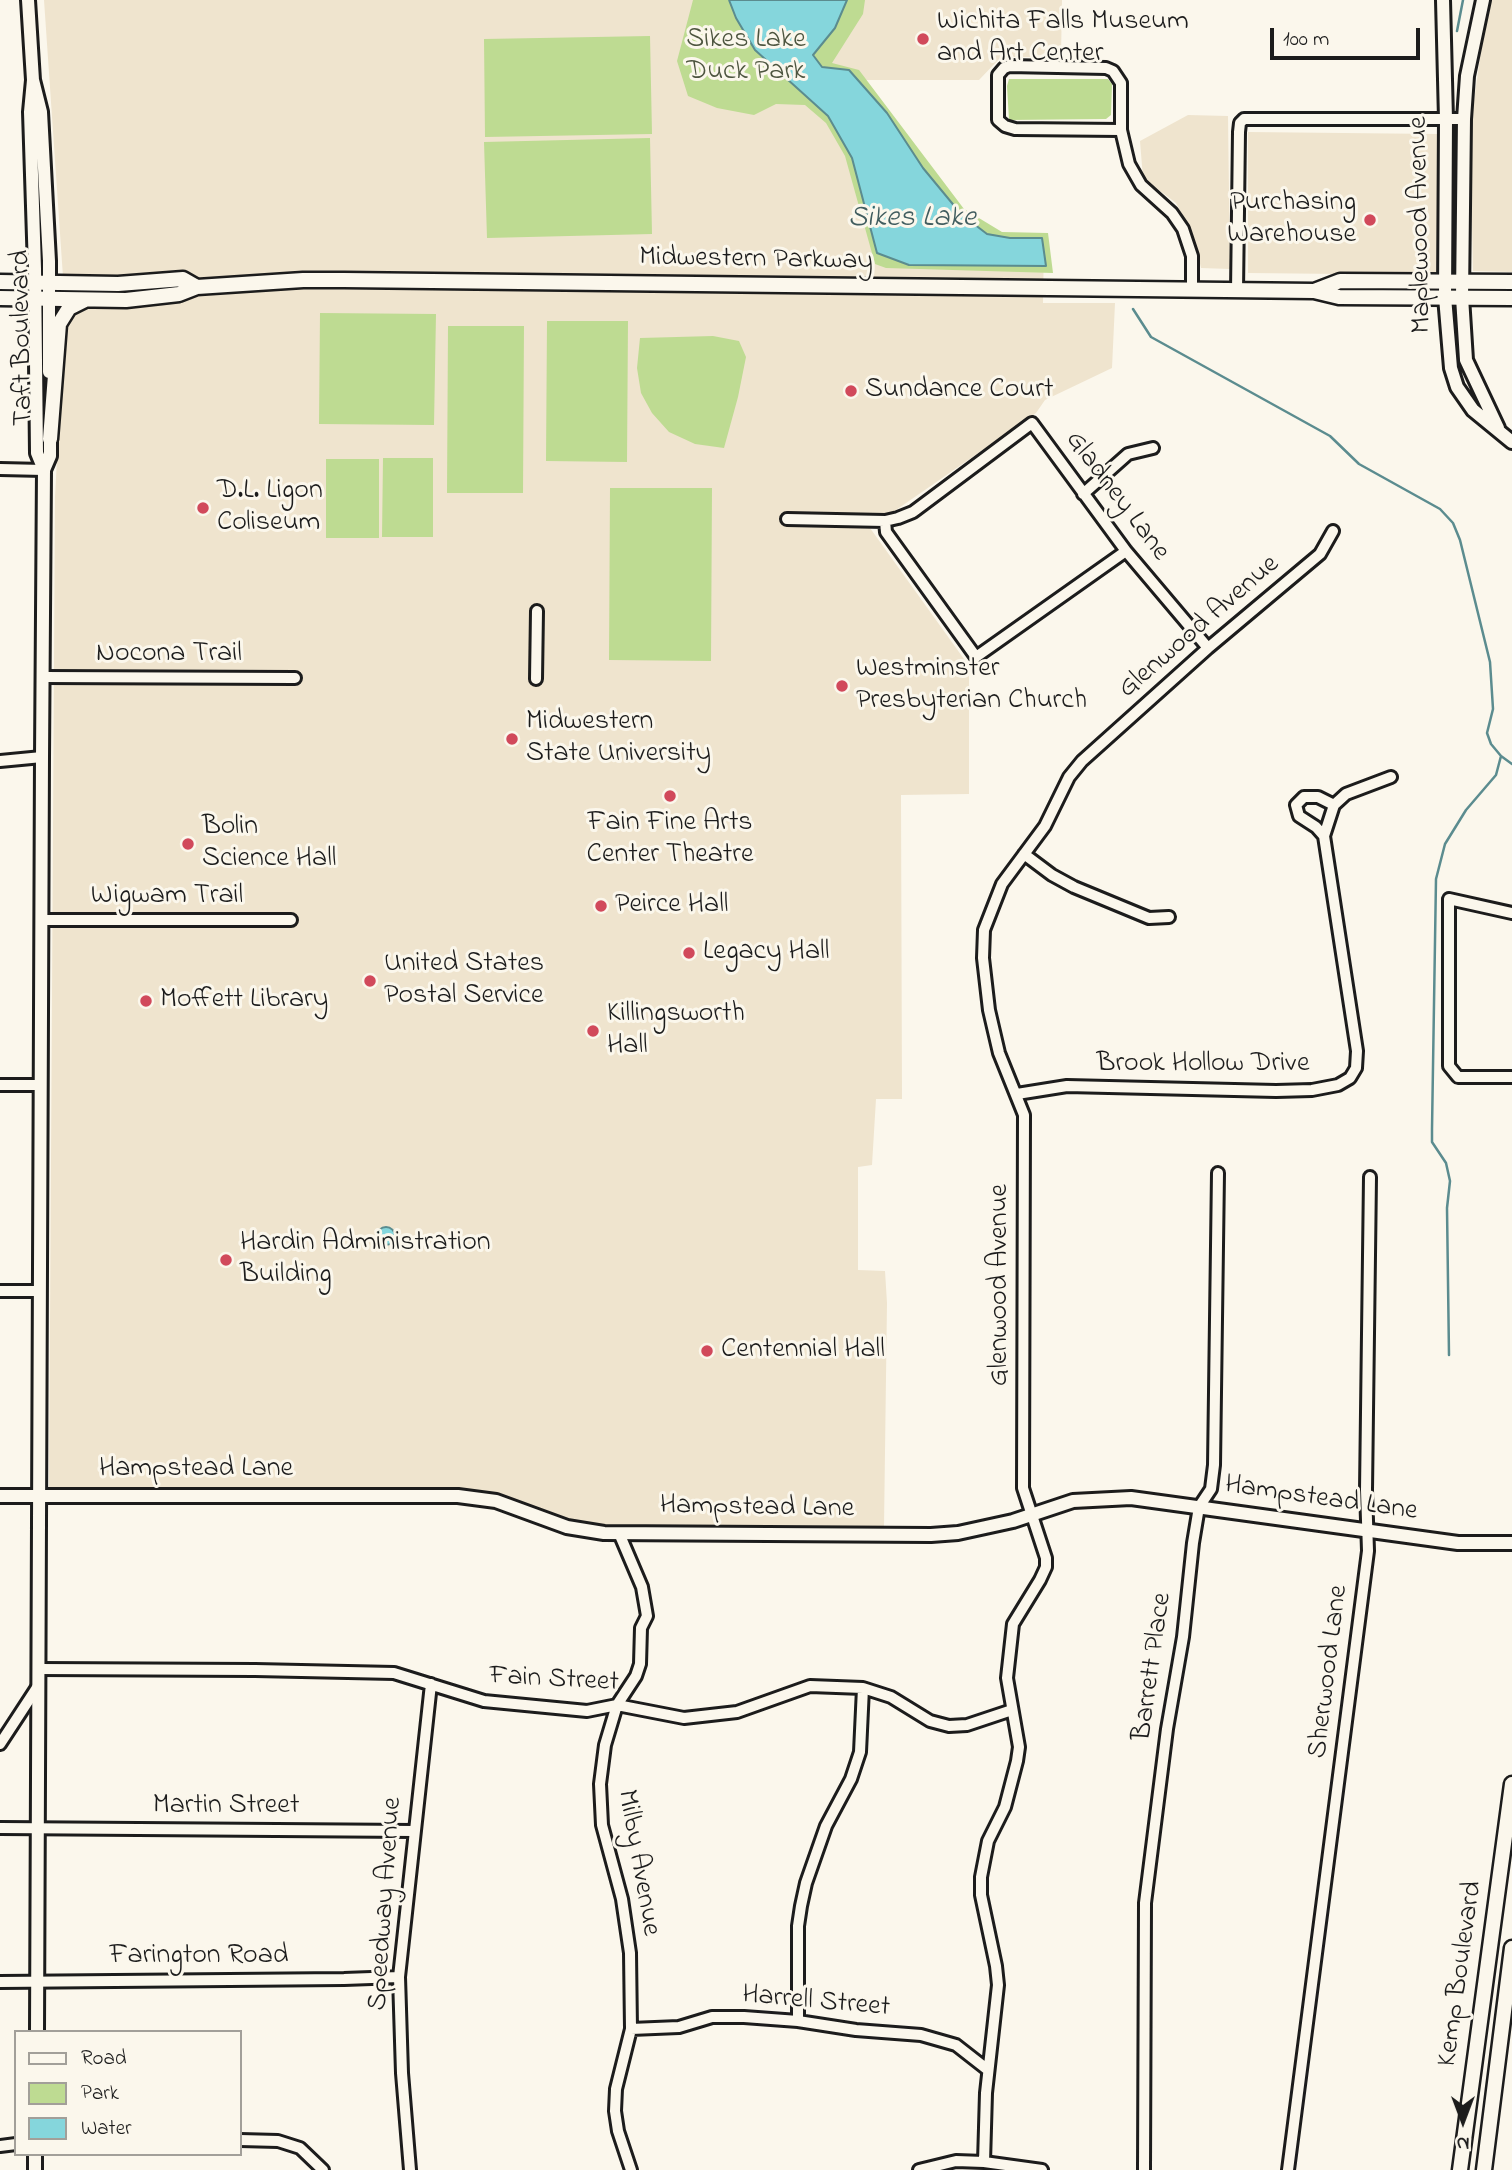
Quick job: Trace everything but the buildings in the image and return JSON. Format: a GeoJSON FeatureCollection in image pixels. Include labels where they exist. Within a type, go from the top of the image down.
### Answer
{"type":"FeatureCollection","features":[{"type":"Feature","properties":{"kind":"main road","name":"Midwestern Parkway"},"geometry":{"type":"LineString","coordinates":[[0,282],[118,284],[183,279],[197,287]]}},
{"type":"Feature","properties":{"kind":"main road","name":"Midwestern Parkway"},"geometry":{"type":"LineString","coordinates":[[0,298],[158,298],[197,287],[344,280],[1192,290],[1314,292],[1339,298],[1512,298]]}},
{"type":"Feature","properties":{"kind":"main road","name":"Midwestern Parkway"},"geometry":{"type":"LineString","coordinates":[[1314,292],[1340,281],[1512,282]]}},
{"type":"Feature","properties":{"kind":"main road"},"geometry":{"type":"LineString","coordinates":[[50,439],[60,324],[69,308],[86,300]]}},
{"type":"Feature","properties":{"kind":"main road","name":"Kemp Boulevard"},"geometry":{"type":"LineString","coordinates":[[1460,2170],[1512,1784]]}},
{"type":"Feature","properties":{"kind":"main road"},"geometry":{"type":"LineString","coordinates":[[1489,1958],[1511,1958]]}},
{"type":"Feature","properties":{"kind":"main road","name":"Kemp Boulevard"},"geometry":{"type":"LineString","coordinates":[[1484,2170],[1511,1958]]}},
{"type":"Feature","properties":{"kind":"street","name":"Taft Boulevard"},"geometry":{"type":"LineString","coordinates":[[28,0],[33,80],[41,112],[42,299],[37,453],[44,470],[37,2030]]}},
{"type":"Feature","properties":{"kind":"street","name":"Maplewood Avenue"},"geometry":{"type":"LineString","coordinates":[[1443,0],[1446,119],[1445,298],[1451,368],[1457,387],[1473,410],[1512,442]]}},
{"type":"Feature","properties":{"kind":"street","name":"Maplewood Avenue"},"geometry":{"type":"LineString","coordinates":[[1483,0],[1467,76],[1462,298],[1466,359],[1499,431]]}},
{"type":"Feature","properties":{"kind":"street"},"geometry":{"type":"LineString","coordinates":[[1121,130],[1010,128],[998,120],[998,75],[1009,66],[1106,68],[1117,74],[1121,83],[1121,130],[1129,164],[1142,185],[1172,213],[1184,229],[1192,256],[1192,290]]}},
{"type":"Feature","properties":{"kind":"street"},"geometry":{"type":"LineString","coordinates":[[1237,291],[1239,132],[1240,123],[1244,119],[1464,119]]}},
{"type":"Feature","properties":{"kind":"street","name":"Taft Boulevard"},"geometry":{"type":"LineString","coordinates":[[42,299],[50,439],[50,456],[44,470]]}},
{"type":"Feature","properties":{"kind":"street","name":"Gladney Lane"},"geometry":{"type":"LineString","coordinates":[[787,519],[885,521],[912,512],[1032,423],[1126,551],[1208,648]]}},
{"type":"Feature","properties":{"kind":"street"},"geometry":{"type":"LineString","coordinates":[[1083,494],[1128,454],[1153,448]]}},
{"type":"Feature","properties":{"kind":"street"},"geometry":{"type":"LineString","coordinates":[[0,470],[44,470]]}},
{"type":"Feature","properties":{"kind":"street"},"geometry":{"type":"LineString","coordinates":[[885,521],[886,532],[976,657],[1126,551]]}},
{"type":"Feature","properties":{"kind":"street","name":"Glenwood Avenue"},"geometry":{"type":"LineString","coordinates":[[984,2162],[988,2070],[998,1985],[981,1895],[981,1877],[988,1841],[1005,1807],[1019,1747],[1007,1667],[1013,1625],[1046,1567],[1046,1558],[1023,1488],[1024,1115],[999,1054],[989,1010],[983,958],[987,919],[1002,884],[1045,826],[1069,777],[1082,761],[1208,648],[1320,554],[1332,531]]}},
{"type":"Feature","properties":{"kind":"street"},"geometry":{"type":"LineString","coordinates":[[536,679],[537,611]]}},
{"type":"Feature","properties":{"kind":"street","name":"Nocona Trail"},"geometry":{"type":"LineString","coordinates":[[43,677],[295,678]]}},
{"type":"Feature","properties":{"kind":"street"},"geometry":{"type":"LineString","coordinates":[[0,761],[42,757]]}},
{"type":"Feature","properties":{"kind":"street"},"geometry":{"type":"LineString","coordinates":[[1324,836],[1299,816],[1296,805],[1304,797],[1318,797],[1334,805],[1346,794],[1391,777]]}},
{"type":"Feature","properties":{"kind":"street","name":"Brook Hollow Drive"},"geometry":{"type":"LineString","coordinates":[[1017,1094],[1067,1086],[1312,1090],[1338,1085],[1350,1078],[1356,1068],[1357,1051],[1324,836],[1334,805]]}},
{"type":"Feature","properties":{"kind":"street"},"geometry":{"type":"LineString","coordinates":[[1024,853],[1052,875],[1074,887],[1149,918],[1169,917]]}},
{"type":"Feature","properties":{"kind":"street"},"geometry":{"type":"LineString","coordinates":[[1512,913],[1449,898],[1449,1066],[1458,1077],[1512,1077]]}},
{"type":"Feature","properties":{"kind":"street","name":"Wigwam Trail"},"geometry":{"type":"LineString","coordinates":[[43,920],[291,920]]}},
{"type":"Feature","properties":{"kind":"street"},"geometry":{"type":"LineString","coordinates":[[0,1085],[40,1085]]}},
{"type":"Feature","properties":{"kind":"street","name":"Barrett Place"},"geometry":{"type":"LineString","coordinates":[[1144,2170],[1145,1903],[1199,1507],[1211,1489],[1214,1465],[1219,1173]]}},
{"type":"Feature","properties":{"kind":"street","name":"Sherwood Lane"},"geometry":{"type":"LineString","coordinates":[[1288,2170],[1368,1551],[1370,1177]]}},
{"type":"Feature","properties":{"kind":"street"},"geometry":{"type":"LineString","coordinates":[[0,1291],[39,1291]]}},
{"type":"Feature","properties":{"kind":"street","name":"Hampstead Lane"},"geometry":{"type":"LineString","coordinates":[[0,1496],[458,1496],[496,1501],[585,1531],[947,1535],[1013,1521],[1073,1501],[1131,1498],[1458,1544],[1512,1544]]}},
{"type":"Feature","properties":{"kind":"street","name":"Milby Avenue"},"geometry":{"type":"LineString","coordinates":[[619,1533],[642,1587],[647,1616],[641,1628],[640,1664],[636,1676],[617,1705],[605,1745],[600,1784],[602,1825],[622,1899],[630,1953],[631,2029],[616,2090],[615,2112],[618,2131],[631,2170]]}},
{"type":"Feature","properties":{"kind":"street","name":"Fain Street"},"geometry":{"type":"LineString","coordinates":[[38,1669],[330,1671],[394,1674],[484,1701],[587,1711],[617,1705],[684,1718],[737,1712],[810,1686],[863,1688],[891,1697],[930,1721],[949,1726],[967,1725],[1012,1710]]}},
{"type":"Feature","properties":{"kind":"street","name":"Speedway Avenue"},"geometry":{"type":"LineString","coordinates":[[410,2170],[402,2073],[399,1977],[430,1684]]}},
{"type":"Feature","properties":{"kind":"street"},"geometry":{"type":"LineString","coordinates":[[0,1744],[38,1686]]}},
{"type":"Feature","properties":{"kind":"street"},"geometry":{"type":"LineString","coordinates":[[798,2021],[798,1926],[801,1906],[826,1826],[851,1779],[860,1752],[863,1688]]}},
{"type":"Feature","properties":{"kind":"street","name":"Martin Street"},"geometry":{"type":"LineString","coordinates":[[0,1828],[414,1830]]}},
{"type":"Feature","properties":{"kind":"street","name":"Farington Road"},"geometry":{"type":"LineString","coordinates":[[0,1982],[399,1977]]}},
{"type":"Feature","properties":{"kind":"street","name":"Harrell Street"},"geometry":{"type":"LineString","coordinates":[[631,2029],[679,2027],[712,2017],[798,2021],[856,2030],[921,2035],[956,2045],[988,2070]]}},
{"type":"Feature","properties":{"kind":"street"},"geometry":{"type":"LineString","coordinates":[[242,2140],[278,2141],[300,2148],[323,2170]]}},
{"type":"Feature","properties":{"kind":"street"},"geometry":{"type":"LineString","coordinates":[[919,2170],[956,2161],[1042,2170]]}},
{"type":"Feature","properties":{"kind":"shaded area","name":"Midwestern State University"},"geometry":{"type":"Polygon","coordinates":[[[44,0],[1062,0],[1061,57],[1001,57],[979,80],[863,80],[962,214],[989,231],[1044,241],[1043,303],[1115,303],[1112,368],[1045,400],[1036,413],[870,528],[969,666],[969,794],[901,795],[902,1099],[876,1099],[872,1165],[858,1167],[858,1270],[885,1271],[887,1303],[884,1526],[579,1526],[499,1494],[49,1489],[55,497],[63,346],[66,318],[73,309],[63,277],[44,0]]]}},
{"type":"Feature","properties":{"kind":"shaded area"},"geometry":{"type":"Polygon","coordinates":[[[1492,0],[1512,0],[1512,272],[1473,271],[1470,130],[1486,14],[1492,0]]]}},
{"type":"Feature","properties":{"kind":"shaded area"},"geometry":{"type":"Polygon","coordinates":[[[1188,115],[1228,116],[1230,269],[1201,268],[1194,238],[1176,203],[1143,178],[1140,141],[1188,115]]]}},
{"type":"Feature","properties":{"kind":"shaded area"},"geometry":{"type":"Polygon","coordinates":[[[1248,132],[1439,134],[1437,275],[1248,273],[1248,132]]]}},
{"type":"Feature","properties":{"kind":"green space","name":"Sikes Lake"},"geometry":{"type":"Polygon","coordinates":[[[693,0],[865,0],[863,14],[832,63],[859,70],[964,209],[1002,232],[1048,233],[1053,273],[886,268],[875,264],[845,156],[826,123],[805,105],[776,104],[754,115],[717,108],[688,96],[677,61],[693,0]]]}},
{"type":"Feature","properties":{"kind":"green space"},"geometry":{"type":"Polygon","coordinates":[[[650,36],[652,134],[485,137],[484,39],[650,36]]]}},
{"type":"Feature","properties":{"kind":"green space"},"geometry":{"type":"Polygon","coordinates":[[[1009,79],[1108,79],[1112,84],[1111,115],[1106,119],[1009,120],[1009,79]]]}},
{"type":"Feature","properties":{"kind":"green space"},"geometry":{"type":"Polygon","coordinates":[[[650,138],[652,234],[487,238],[484,142],[650,138]]]}},
{"type":"Feature","properties":{"kind":"green space"},"geometry":{"type":"Polygon","coordinates":[[[320,313],[436,314],[434,425],[319,424],[320,313]]]}},
{"type":"Feature","properties":{"kind":"green space"},"geometry":{"type":"Polygon","coordinates":[[[547,321],[628,321],[627,462],[546,461],[547,321]]]}},
{"type":"Feature","properties":{"kind":"green space"},"geometry":{"type":"Polygon","coordinates":[[[448,326],[524,326],[523,493],[447,493],[448,326]]]}},
{"type":"Feature","properties":{"kind":"green space"},"geometry":{"type":"Polygon","coordinates":[[[713,336],[739,341],[746,357],[724,448],[695,444],[669,432],[652,413],[641,393],[637,368],[640,338],[713,336]]]}},
{"type":"Feature","properties":{"kind":"green space"},"geometry":{"type":"Polygon","coordinates":[[[383,458],[433,458],[433,537],[382,537],[383,458]]]}},
{"type":"Feature","properties":{"kind":"green space"},"geometry":{"type":"Polygon","coordinates":[[[326,459],[379,459],[379,538],[326,538],[326,459]]]}},
{"type":"Feature","properties":{"kind":"green space"},"geometry":{"type":"Polygon","coordinates":[[[610,488],[712,488],[711,661],[609,660],[610,488]]]}},
{"type":"Feature","properties":{"kind":"water","name":"Sikes Lake"},"geometry":{"type":"Polygon","coordinates":[[[729,0],[847,0],[835,28],[813,55],[822,67],[849,70],[887,113],[923,168],[961,214],[987,234],[1010,238],[1042,238],[1046,266],[909,265],[877,253],[852,158],[828,116],[755,50],[729,0]]]}},
{"type":"Feature","properties":{"kind":"water"},"geometry":{"type":"Polygon","coordinates":[[[382,1227],[390,1227],[395,1236],[393,1243],[382,1245],[377,1240],[377,1232],[382,1227]]]}},
{"type":"Feature","properties":{"kind":"waterway"},"geometry":{"type":"LineString","coordinates":[[1457,31],[1463,0]]}},
{"type":"Feature","properties":{"kind":"waterway"},"geometry":{"type":"LineString","coordinates":[[1133,309],[1151,337],[1330,436],[1359,464],[1440,509],[1453,523],[1460,540],[1490,662],[1493,709],[1487,733],[1491,744],[1512,764]]}},
{"type":"Feature","properties":{"kind":"waterway"},"geometry":{"type":"LineString","coordinates":[[1449,1355],[1447,1208],[1450,1181],[1446,1163],[1432,1142],[1436,879],[1445,844],[1466,810],[1496,775],[1501,756]]}},
{"type":"Feature","properties":{"kind":"place","name":"Wichita Falls Museum and Art Center"},"geometry":{"type":"Point","coordinates":[923,39]}},
{"type":"Feature","properties":{"kind":"place","name":"Purchasing Warehouse"},"geometry":{"type":"Point","coordinates":[1370,220]}},
{"type":"Feature","properties":{"kind":"place","name":"Sundance Court"},"geometry":{"type":"Point","coordinates":[851,391]}},
{"type":"Feature","properties":{"kind":"place","name":"D.L. Ligon Coliseum"},"geometry":{"type":"Point","coordinates":[203,508]}},
{"type":"Feature","properties":{"kind":"place","name":"Westminster Presbyterian Church"},"geometry":{"type":"Point","coordinates":[842,686]}},
{"type":"Feature","properties":{"kind":"place","name":"Midwestern State University"},"geometry":{"type":"Point","coordinates":[512,739]}},
{"type":"Feature","properties":{"kind":"place","name":"Fain Fine Arts Center Theatre"},"geometry":{"type":"Point","coordinates":[670,796]}},
{"type":"Feature","properties":{"kind":"place","name":"Bolin Science Hall"},"geometry":{"type":"Point","coordinates":[188,844]}},
{"type":"Feature","properties":{"kind":"place","name":"Peirce Hall"},"geometry":{"type":"Point","coordinates":[601,906]}},
{"type":"Feature","properties":{"kind":"place","name":"Legacy Hall"},"geometry":{"type":"Point","coordinates":[689,953]}},
{"type":"Feature","properties":{"kind":"place","name":"United States Postal Service"},"geometry":{"type":"Point","coordinates":[370,981]}},
{"type":"Feature","properties":{"kind":"place","name":"Moffett Library"},"geometry":{"type":"Point","coordinates":[146,1001]}},
{"type":"Feature","properties":{"kind":"place","name":"Killingsworth Hall"},"geometry":{"type":"Point","coordinates":[593,1031]}},
{"type":"Feature","properties":{"kind":"place","name":"Hardin Administration Building"},"geometry":{"type":"Point","coordinates":[226,1260]}},
{"type":"Feature","properties":{"kind":"place","name":"Centennial Hall"},"geometry":{"type":"Point","coordinates":[707,1351]}},
{"type":"Feature","properties":{"kind":"park label","name":"Sikes Lake Duck Park"},"geometry":{"type":"Point","coordinates":[746,57]}}]}
